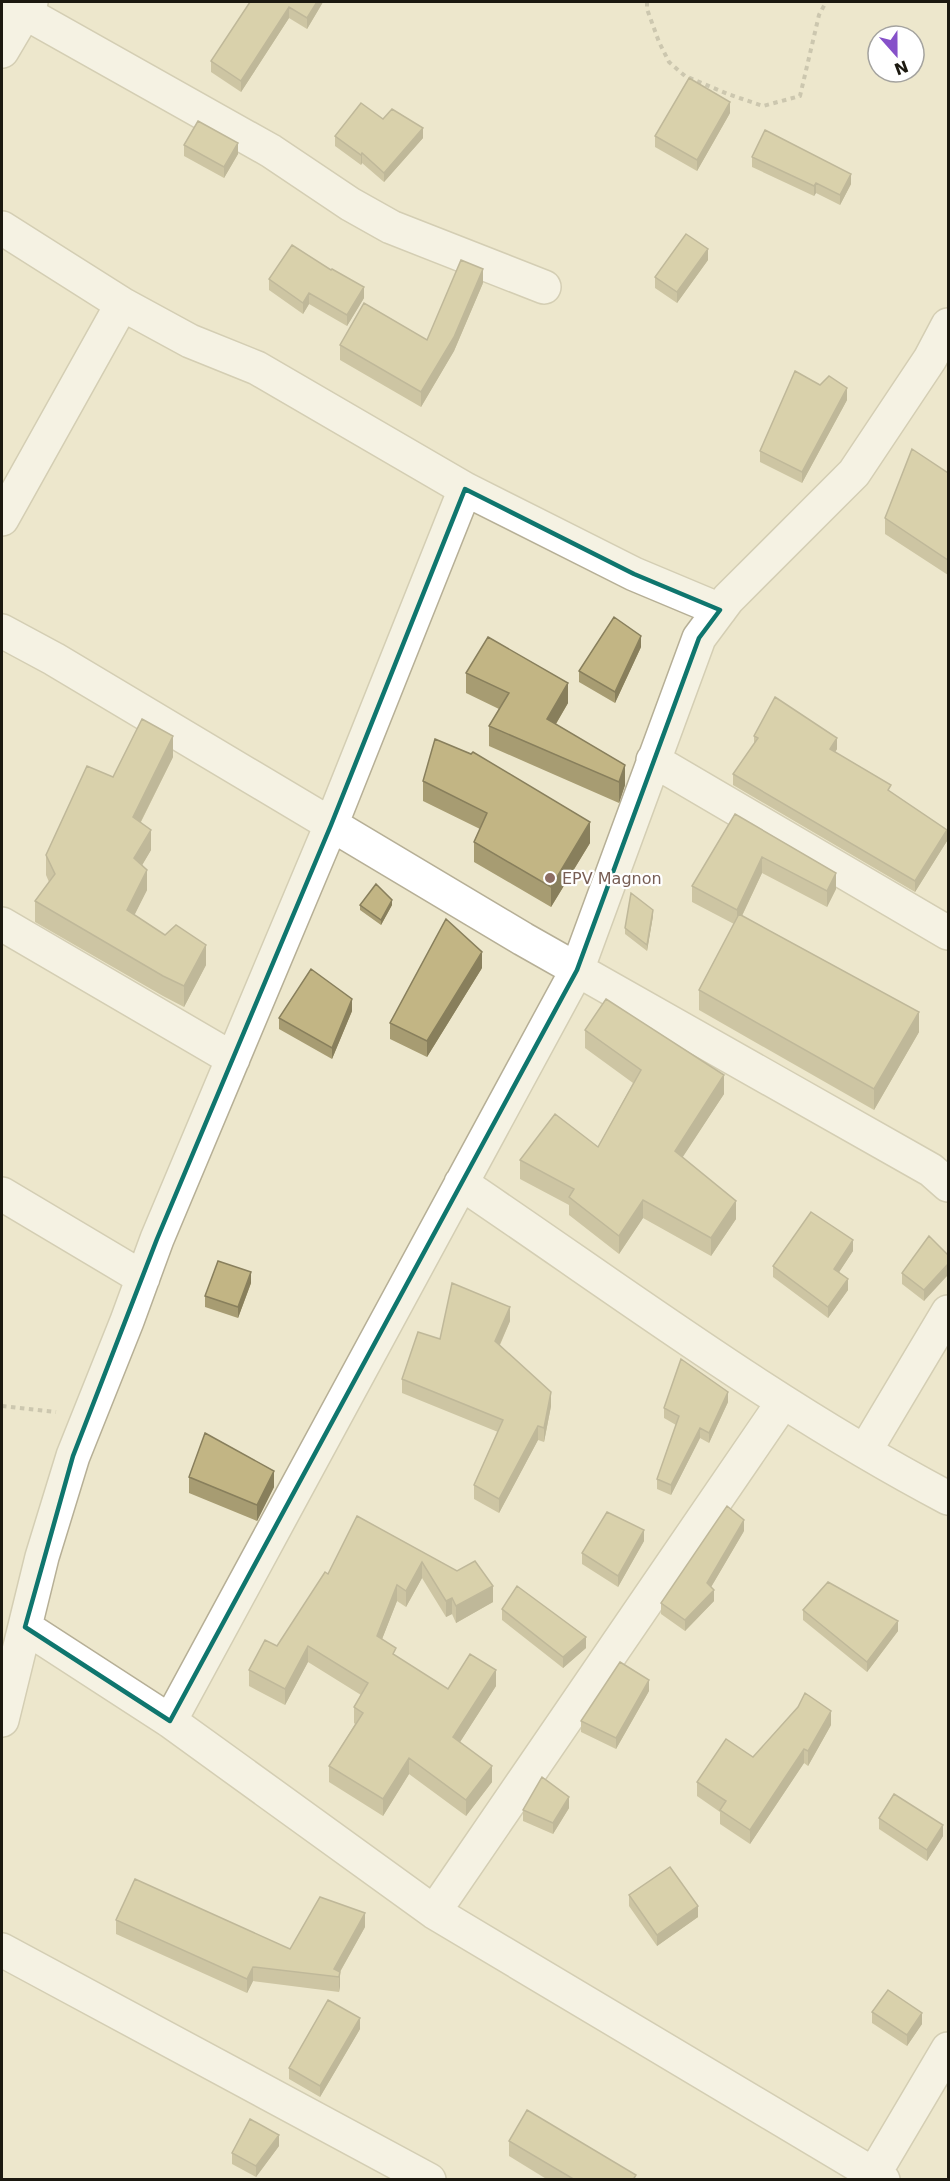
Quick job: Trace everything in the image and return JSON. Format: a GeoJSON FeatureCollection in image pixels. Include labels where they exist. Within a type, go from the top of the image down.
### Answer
{"type":"FeatureCollection","features":[{"type":"Feature","properties":{"kind":"street"},"geometry":{"type":"LineString","coordinates":[[2,51],[20,5],[271,151],[350,204],[391,227],[544,287]]}},
{"type":"Feature","properties":{"kind":"street"},"geometry":{"type":"LineString","coordinates":[[2,228],[122,304],[190,341],[258,368],[465,489],[634,574],[720,610]]}},
{"type":"Feature","properties":{"kind":"street"},"geometry":{"type":"LineString","coordinates":[[2,519],[122,304]]}},
{"type":"Feature","properties":{"kind":"street"},"geometry":{"type":"LineString","coordinates":[[170,1721],[577,970],[699,638],[728,599],[854,473],[930,359],[948,325]]}},
{"type":"Feature","properties":{"kind":"street"},"geometry":{"type":"LineString","coordinates":[[2,1720],[42,1557],[74,1456],[157,1239],[332,825],[465,489]]}},
{"type":"Feature","properties":{"kind":"street"},"geometry":{"type":"LineString","coordinates":[[2,631],[54,659],[577,970],[931,1170],[948,1185]]}},
{"type":"Feature","properties":{"kind":"street"},"geometry":{"type":"LineString","coordinates":[[653,760],[948,933]]}},
{"type":"Feature","properties":{"kind":"street"},"geometry":{"type":"LineString","coordinates":[[2,924],[233,1059]]}},
{"type":"Feature","properties":{"kind":"street"},"geometry":{"type":"LineString","coordinates":[[461,1183],[783,1402],[948,1498]]}},
{"type":"Feature","properties":{"kind":"street"},"geometry":{"type":"LineString","coordinates":[[2,1194],[143,1278]]}},
{"type":"Feature","properties":{"kind":"street"},"geometry":{"type":"LineString","coordinates":[[865,1451],[948,1312]]}},
{"type":"Feature","properties":{"kind":"street"},"geometry":{"type":"LineString","coordinates":[[434,1912],[783,1402]]}},
{"type":"Feature","properties":{"kind":"street"},"geometry":{"type":"LineString","coordinates":[[25,1627],[170,1721],[434,1912],[879,2177],[948,2049]]}},
{"type":"Feature","properties":{"kind":"street"},"geometry":{"type":"LineString","coordinates":[[2,1950],[429,2180]]}},
{"type":"Feature","properties":{"kind":"path"},"geometry":{"type":"LineString","coordinates":[[647,2],[647,9],[658,42],[669,62],[685,76],[763,106],[800,96],[819,15],[826,2]]}},
{"type":"Feature","properties":{"kind":"path"},"geometry":{"type":"LineString","coordinates":[[2,1406],[90,1416]]}},
{"type":"Feature","properties":{"kind":"highlighted area"},"geometry":{"type":"Polygon","coordinates":[[[465,489],[634,574],[720,610],[699,638],[577,970],[170,1721],[25,1627],[73,1456],[157,1239],[331,825],[465,489]]]}},
{"type":"Feature","properties":{"kind":"building"},"geometry":{"type":"Polygon","coordinates":[[[250,2],[317,2],[307,18],[289,7],[241,81],[211,61],[250,2]]]}},
{"type":"Feature","properties":{"kind":"building"},"geometry":{"type":"Polygon","coordinates":[[[689,78],[730,102],[697,160],[655,136],[689,78]]]}},
{"type":"Feature","properties":{"kind":"building"},"geometry":{"type":"Polygon","coordinates":[[[361,103],[383,119],[392,109],[423,128],[384,173],[362,153],[361,155],[335,136],[361,103]]]}},
{"type":"Feature","properties":{"kind":"building"},"geometry":{"type":"Polygon","coordinates":[[[198,121],[238,143],[224,167],[184,145],[198,121]]]}},
{"type":"Feature","properties":{"kind":"building"},"geometry":{"type":"Polygon","coordinates":[[[765,130],[851,174],[840,195],[816,183],[814,186],[752,157],[765,130]]]}},
{"type":"Feature","properties":{"kind":"building"},"geometry":{"type":"Polygon","coordinates":[[[686,234],[708,249],[677,292],[655,277],[686,234]]]}},
{"type":"Feature","properties":{"kind":"building"},"geometry":{"type":"Polygon","coordinates":[[[292,245],[331,270],[364,287],[347,315],[309,293],[303,303],[269,279],[292,245]]]}},
{"type":"Feature","properties":{"kind":"building"},"geometry":{"type":"Polygon","coordinates":[[[461,260],[483,269],[454,337],[421,392],[340,345],[364,303],[427,340],[461,260]]]}},
{"type":"Feature","properties":{"kind":"building"},"geometry":{"type":"Polygon","coordinates":[[[795,371],[820,385],[829,376],[847,388],[802,472],[760,451],[795,371]]]}},
{"type":"Feature","properties":{"kind":"building"},"geometry":{"type":"Polygon","coordinates":[[[912,449],[948,473],[948,560],[885,518],[912,449]]]}},
{"type":"Feature","properties":{"kind":"building"},"geometry":{"type":"Polygon","coordinates":[[[614,617],[641,636],[615,692],[579,671],[614,617]]]}},
{"type":"Feature","properties":{"kind":"building"},"geometry":{"type":"Polygon","coordinates":[[[488,637],[568,683],[547,719],[625,765],[619,782],[489,726],[509,693],[466,673],[488,637]]]}},
{"type":"Feature","properties":{"kind":"building"},"geometry":{"type":"Polygon","coordinates":[[[775,697],[837,738],[830,749],[891,785],[888,790],[947,830],[915,881],[733,774],[758,738],[754,736],[775,697]]]}},
{"type":"Feature","properties":{"kind":"building"},"geometry":{"type":"Polygon","coordinates":[[[142,719],[173,736],[133,817],[151,830],[134,858],[147,870],[127,910],[165,935],[176,925],[206,945],[184,986],[35,901],[55,874],[46,855],[87,766],[113,777],[142,719]]]}},
{"type":"Feature","properties":{"kind":"building"},"geometry":{"type":"Polygon","coordinates":[[[435,739],[471,754],[473,752],[590,822],[551,887],[474,842],[487,813],[423,781],[435,739]]]}},
{"type":"Feature","properties":{"kind":"building"},"geometry":{"type":"Polygon","coordinates":[[[735,814],[836,873],[827,891],[762,857],[737,910],[692,886],[735,814]]]}},
{"type":"Feature","properties":{"kind":"building"},"geometry":{"type":"Polygon","coordinates":[[[376,884],[392,900],[381,920],[360,905],[376,884]]]}},
{"type":"Feature","properties":{"kind":"building"},"geometry":{"type":"Polygon","coordinates":[[[631,893],[653,910],[647,945],[625,928],[631,893]]]}},
{"type":"Feature","properties":{"kind":"building"},"geometry":{"type":"Polygon","coordinates":[[[739,914],[919,1012],[874,1089],[699,990],[739,914]]]}},
{"type":"Feature","properties":{"kind":"building"},"geometry":{"type":"Polygon","coordinates":[[[446,919],[482,952],[427,1041],[390,1023],[446,919]]]}},
{"type":"Feature","properties":{"kind":"building"},"geometry":{"type":"Polygon","coordinates":[[[311,969],[352,999],[332,1048],[279,1018],[311,969]]]}},
{"type":"Feature","properties":{"kind":"building"},"geometry":{"type":"Polygon","coordinates":[[[606,999],[724,1075],[675,1151],[736,1201],[711,1238],[643,1200],[619,1236],[569,1197],[574,1189],[520,1160],[555,1114],[598,1147],[641,1070],[585,1030],[606,999]]]}},
{"type":"Feature","properties":{"kind":"building"},"geometry":{"type":"Polygon","coordinates":[[[811,1212],[853,1240],[834,1269],[848,1279],[828,1307],[773,1266],[811,1212]]]}},
{"type":"Feature","properties":{"kind":"building"},"geometry":{"type":"Polygon","coordinates":[[[929,1236],[948,1255],[948,1264],[924,1290],[902,1273],[929,1236]]]}},
{"type":"Feature","properties":{"kind":"building"},"geometry":{"type":"Polygon","coordinates":[[[218,1261],[251,1272],[238,1307],[205,1296],[218,1261]]]}},
{"type":"Feature","properties":{"kind":"building"},"geometry":{"type":"Polygon","coordinates":[[[452,1283],[510,1307],[495,1341],[551,1392],[544,1428],[538,1426],[499,1499],[474,1485],[503,1420],[402,1379],[418,1332],[440,1339],[452,1283]]]}},
{"type":"Feature","properties":{"kind":"building"},"geometry":{"type":"Polygon","coordinates":[[[681,1359],[728,1392],[709,1433],[700,1428],[671,1485],[657,1479],[679,1416],[664,1408],[681,1359]]]}},
{"type":"Feature","properties":{"kind":"building"},"geometry":{"type":"Polygon","coordinates":[[[205,1433],[274,1471],[257,1505],[189,1477],[205,1433]]]}},
{"type":"Feature","properties":{"kind":"building"},"geometry":{"type":"Polygon","coordinates":[[[727,1506],[744,1520],[707,1583],[714,1590],[685,1620],[661,1603],[727,1506]]]}},
{"type":"Feature","properties":{"kind":"building"},"geometry":{"type":"Polygon","coordinates":[[[607,1512],[644,1530],[618,1576],[582,1553],[607,1512]]]}},
{"type":"Feature","properties":{"kind":"building"},"geometry":{"type":"Polygon","coordinates":[[[357,1516],[457,1571],[475,1561],[493,1586],[456,1606],[452,1598],[446,1601],[422,1562],[406,1591],[397,1585],[377,1636],[396,1648],[393,1654],[448,1689],[470,1654],[496,1670],[453,1737],[492,1766],[466,1800],[409,1758],[383,1799],[329,1766],[363,1713],[354,1707],[368,1683],[308,1646],[285,1689],[249,1670],[265,1640],[277,1646],[325,1572],[328,1574],[357,1516]]]}},
{"type":"Feature","properties":{"kind":"building"},"geometry":{"type":"Polygon","coordinates":[[[828,1582],[898,1621],[867,1662],[803,1610],[828,1582]]]}},
{"type":"Feature","properties":{"kind":"building"},"geometry":{"type":"Polygon","coordinates":[[[517,1586],[586,1637],[563,1657],[502,1609],[517,1586]]]}},
{"type":"Feature","properties":{"kind":"building"},"geometry":{"type":"Polygon","coordinates":[[[620,1662],[649,1680],[616,1738],[581,1721],[620,1662]]]}},
{"type":"Feature","properties":{"kind":"building"},"geometry":{"type":"Polygon","coordinates":[[[805,1693],[831,1711],[808,1751],[804,1749],[750,1830],[720,1810],[726,1801],[697,1782],[726,1739],[753,1757],[798,1707],[805,1693]]]}},
{"type":"Feature","properties":{"kind":"building"},"geometry":{"type":"Polygon","coordinates":[[[542,1777],[569,1797],[553,1823],[523,1810],[542,1777]]]}},
{"type":"Feature","properties":{"kind":"building"},"geometry":{"type":"Polygon","coordinates":[[[894,1794],[943,1825],[927,1850],[879,1818],[894,1794]]]}},
{"type":"Feature","properties":{"kind":"building"},"geometry":{"type":"Polygon","coordinates":[[[670,1867],[698,1906],[657,1935],[629,1895],[670,1867]]]}},
{"type":"Feature","properties":{"kind":"building"},"geometry":{"type":"Polygon","coordinates":[[[135,1879],[290,1949],[320,1897],[365,1913],[334,1969],[340,1972],[339,1977],[253,1967],[247,1979],[116,1920],[135,1879]]]}},
{"type":"Feature","properties":{"kind":"building"},"geometry":{"type":"Polygon","coordinates":[[[888,1990],[922,2013],[907,2035],[872,2012],[888,1990]]]}},
{"type":"Feature","properties":{"kind":"building"},"geometry":{"type":"Polygon","coordinates":[[[328,2000],[360,2018],[320,2086],[289,2068],[328,2000]]]}},
{"type":"Feature","properties":{"kind":"building"},"geometry":{"type":"Polygon","coordinates":[[[527,2110],[636,2175],[633,2180],[575,2180],[509,2141],[527,2110]]]}},
{"type":"Feature","properties":{"kind":"building"},"geometry":{"type":"Polygon","coordinates":[[[250,2119],[279,2135],[256,2166],[232,2153],[250,2119]]]}},
{"type":"Feature","properties":{"kind":"place","name":"EPV Magnon"},"geometry":{"type":"Point","coordinates":[550,878]}}]}
